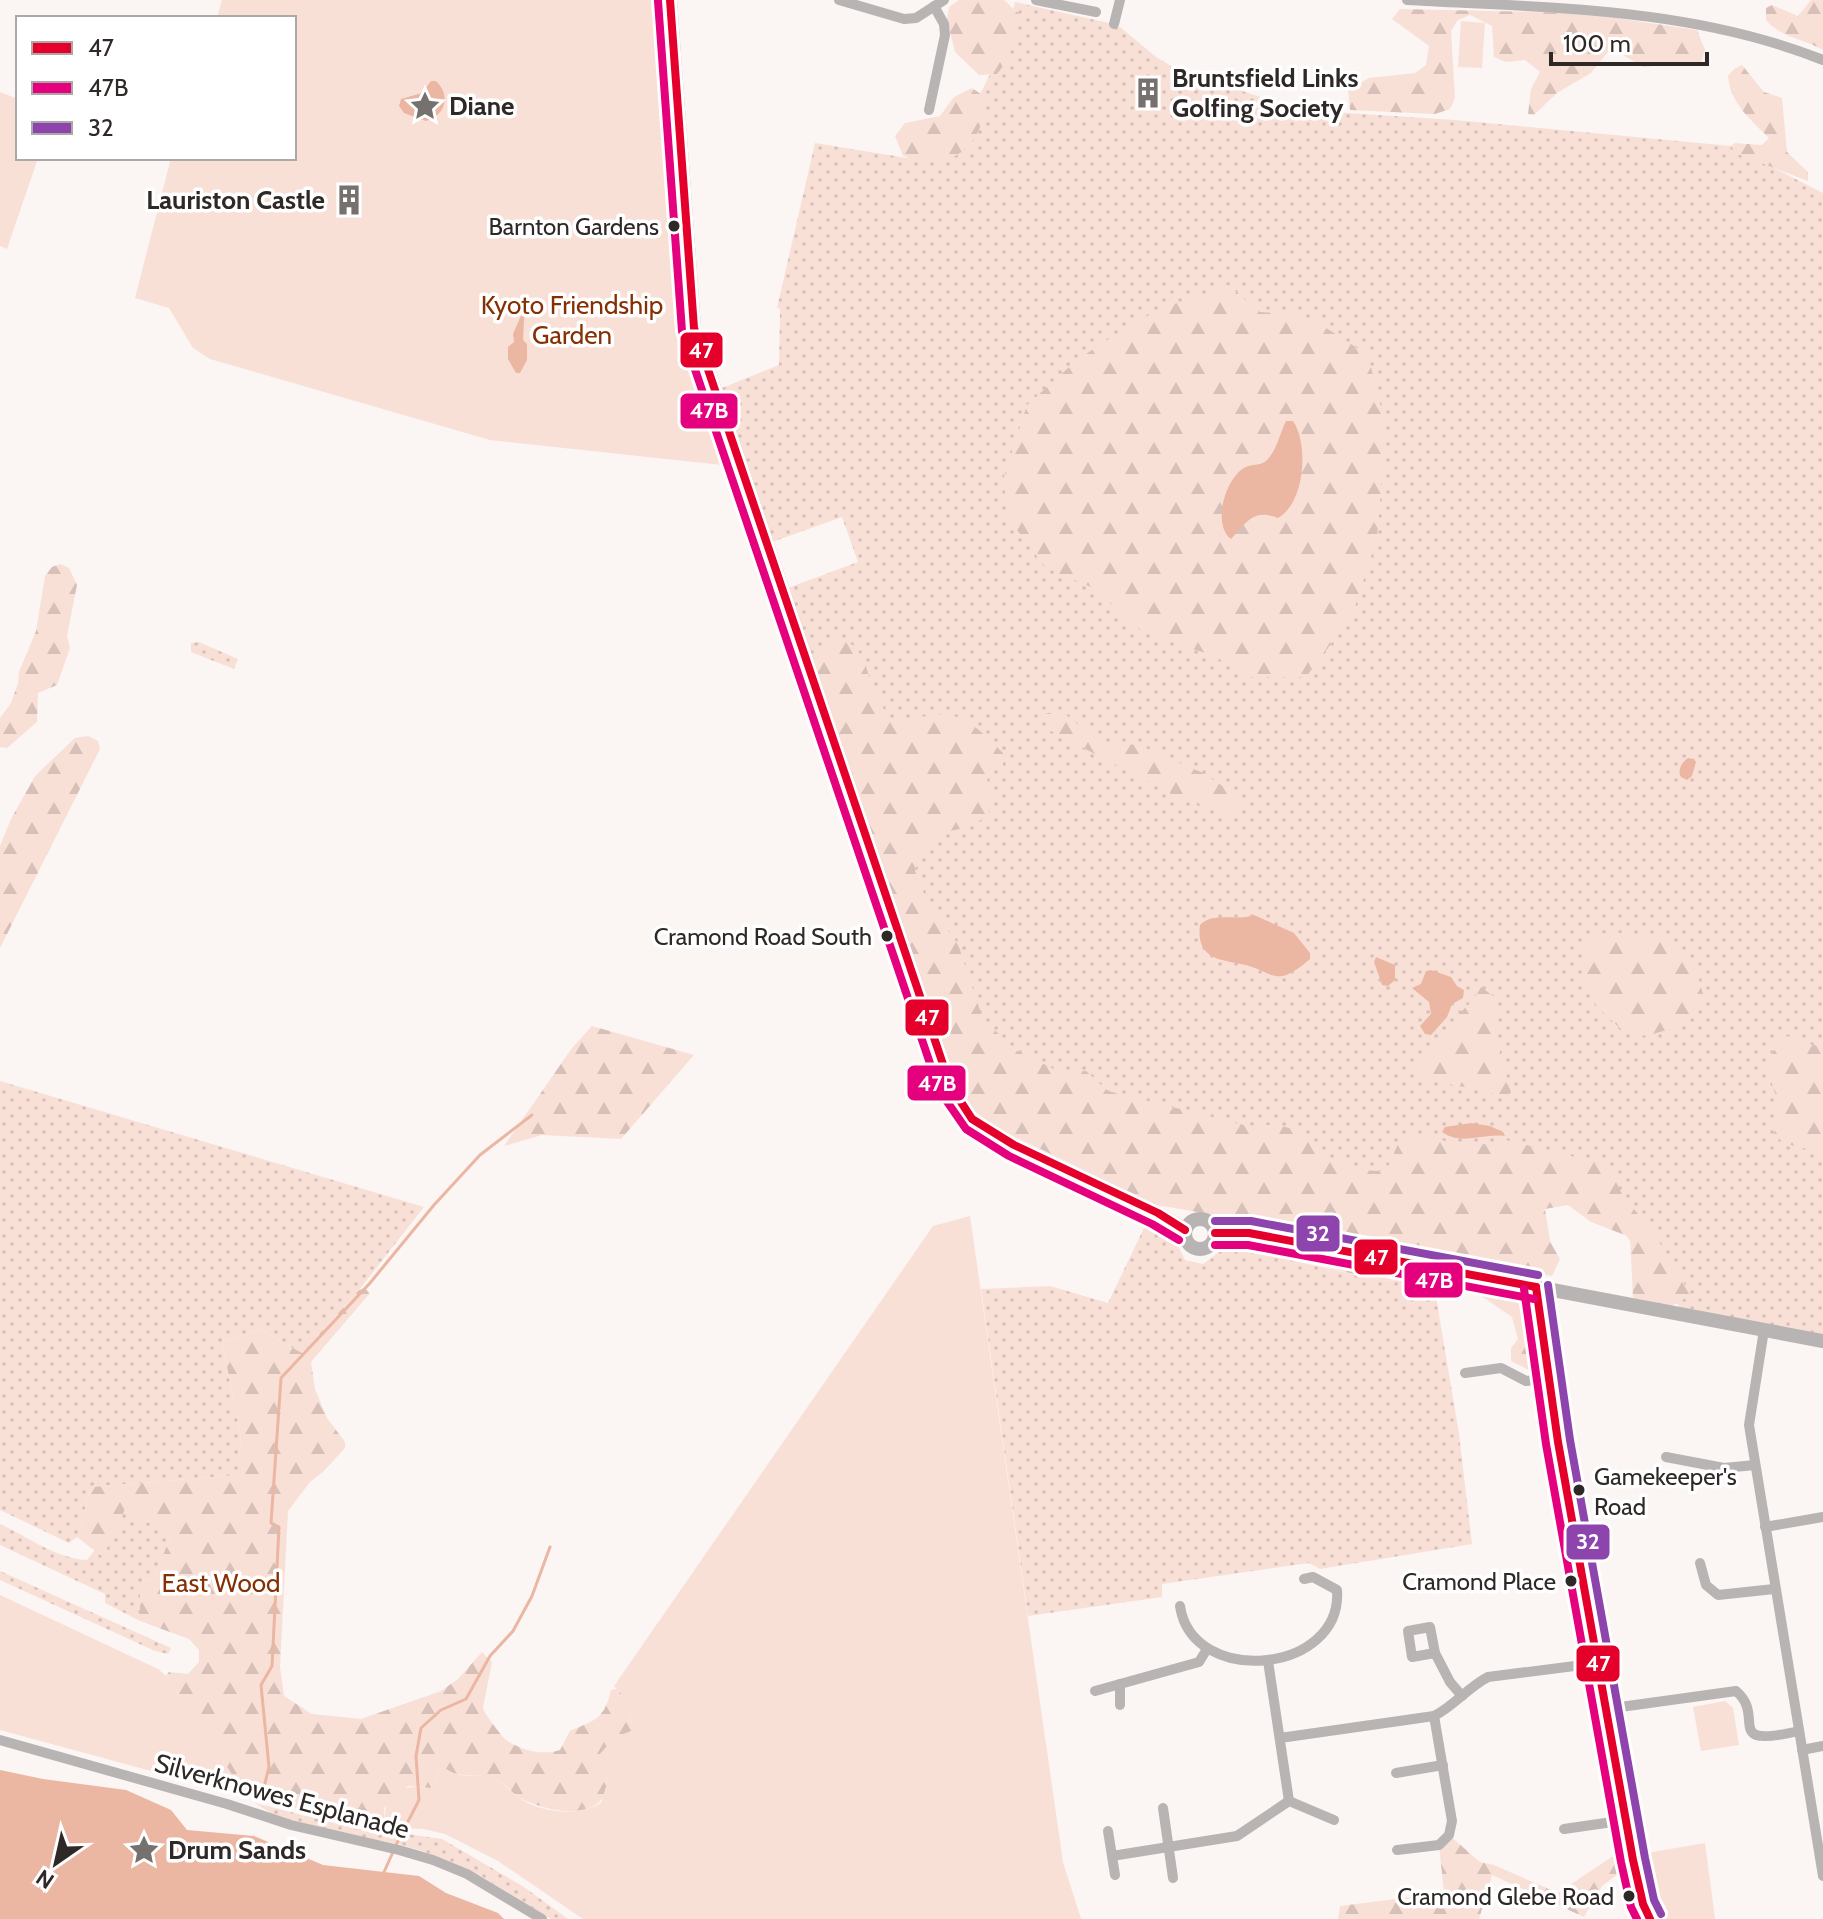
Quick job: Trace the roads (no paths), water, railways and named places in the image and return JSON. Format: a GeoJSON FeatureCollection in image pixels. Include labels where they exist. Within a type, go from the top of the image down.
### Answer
{"type":"FeatureCollection","features":[{"type":"Feature","properties":{"kind":"street"},"geometry":{"type":"LineString","coordinates":[[670,0],[694,328],[940,1061],[961,1105],[972,1119],[1014,1145],[1158,1213],[1185,1230],[1188,1244],[1199,1249],[1210,1245],[1215,1233],[1210,1223],[1203,1219],[1190,1223],[1185,1230]]}},
{"type":"Feature","properties":{"kind":"street"},"geometry":{"type":"LineString","coordinates":[[839,0],[904,19],[916,18],[939,3],[945,35],[938,94],[929,110]]}},
{"type":"Feature","properties":{"kind":"street"},"geometry":{"type":"LineString","coordinates":[[1036,0],[1096,12]]}},
{"type":"Feature","properties":{"kind":"street"},"geometry":{"type":"LineString","coordinates":[[1114,24],[1120,0]]}},
{"type":"Feature","properties":{"kind":"street"},"geometry":{"type":"LineString","coordinates":[[1407,0],[1578,4],[1716,26],[1758,36],[1823,60]]}},
{"type":"Feature","properties":{"kind":"street"},"geometry":{"type":"LineString","coordinates":[[1215,1233],[1249,1233],[1823,1341]]}},
{"type":"Feature","properties":{"kind":"street"},"geometry":{"type":"LineString","coordinates":[[1536,1287],[1549,1379],[1626,1820],[1639,1890],[1650,1919]]}},
{"type":"Feature","properties":{"kind":"street"},"geometry":{"type":"LineString","coordinates":[[1764,1330],[1749,1412],[1774,1589],[1823,1876]]}},
{"type":"Feature","properties":{"kind":"street"},"geometry":{"type":"LineString","coordinates":[[1465,1373],[1501,1368],[1526,1381],[1549,1379]]}},
{"type":"Feature","properties":{"kind":"street"},"geometry":{"type":"LineString","coordinates":[[1666,1457],[1724,1468],[1755,1465]]}},
{"type":"Feature","properties":{"kind":"street"},"geometry":{"type":"LineString","coordinates":[[1765,1527],[1823,1517]]}},
{"type":"Feature","properties":{"kind":"street"},"geometry":{"type":"LineString","coordinates":[[1700,1563],[1706,1585],[1718,1595],[1774,1589]]}},
{"type":"Feature","properties":{"kind":"street"},"geometry":{"type":"LineString","coordinates":[[1180,1606],[1186,1626],[1207,1649],[1232,1659],[1268,1661],[1295,1654],[1319,1637],[1336,1610],[1337,1590],[1313,1577],[1304,1579]]}},
{"type":"Feature","properties":{"kind":"street"},"geometry":{"type":"LineString","coordinates":[[1095,1691],[1199,1662],[1207,1649]]}},
{"type":"Feature","properties":{"kind":"street"},"geometry":{"type":"LineString","coordinates":[[1435,1653],[1450,1682],[1462,1696]]}},
{"type":"Feature","properties":{"kind":"street"},"geometry":{"type":"LineString","coordinates":[[1268,1661],[1289,1801]]}},
{"type":"Feature","properties":{"kind":"street"},"geometry":{"type":"LineString","coordinates":[[1280,1738],[1434,1716],[1447,1710],[1475,1684],[1488,1677],[1598,1663]]}},
{"type":"Feature","properties":{"kind":"street"},"geometry":{"type":"LineString","coordinates":[[1120,1684],[1120,1705]]}},
{"type":"Feature","properties":{"kind":"street"},"geometry":{"type":"LineString","coordinates":[[1606,1709],[1736,1691],[1743,1697],[1754,1736],[1761,1738],[1799,1731]]}},
{"type":"Feature","properties":{"kind":"street"},"geometry":{"type":"LineString","coordinates":[[1397,1850],[1439,1845],[1449,1835],[1452,1821],[1434,1716]]}},
{"type":"Feature","properties":{"kind":"street","name":"Silverknowes Esplanade"},"geometry":{"type":"LineString","coordinates":[[0,1740],[291,1825],[433,1860],[467,1874],[542,1919]]}},
{"type":"Feature","properties":{"kind":"street"},"geometry":{"type":"LineString","coordinates":[[1802,1750],[1823,1746]]}},
{"type":"Feature","properties":{"kind":"street"},"geometry":{"type":"LineString","coordinates":[[1396,1773],[1443,1765]]}},
{"type":"Feature","properties":{"kind":"street"},"geometry":{"type":"LineString","coordinates":[[1289,1801],[1334,1820]]}},
{"type":"Feature","properties":{"kind":"street"},"geometry":{"type":"LineString","coordinates":[[1112,1856],[1237,1836],[1289,1801]]}},
{"type":"Feature","properties":{"kind":"street"},"geometry":{"type":"LineString","coordinates":[[1163,1808],[1173,1878]]}},
{"type":"Feature","properties":{"kind":"street"},"geometry":{"type":"LineString","coordinates":[[1564,1829],[1626,1820]]}},
{"type":"Feature","properties":{"kind":"street"},"geometry":{"type":"LineString","coordinates":[[1108,1831],[1115,1875]]}},
{"type":"Feature","properties":{"kind":"waterway"},"geometry":{"type":"LineString","coordinates":[[263,1791],[269,1767],[261,1685],[272,1666],[279,1527],[271,1523],[281,1378],[370,1283],[480,1155],[532,1115]]}},
{"type":"Feature","properties":{"kind":"waterway"},"geometry":{"type":"LineString","coordinates":[[396,1845],[419,1800],[416,1756],[421,1728],[441,1710],[466,1699],[490,1656],[513,1631],[532,1596],[550,1547]]}},
{"type":"Feature","properties":{"kind":"waterway"},"geometry":{"type":"LineString","coordinates":[[384,1872],[393,1852]]}},
{"type":"Feature","properties":{"kind":"place","name":"Bruntsfield Links Golfing Society"},"geometry":{"type":"Point","coordinates":[1148,93]}},
{"type":"Feature","properties":{"kind":"place","name":"Diane"},"geometry":{"type":"Point","coordinates":[425,106]}},
{"type":"Feature","properties":{"kind":"place","name":"Lauriston Castle"},"geometry":{"type":"Point","coordinates":[349,200]}},
{"type":"Feature","properties":{"kind":"place","name":"Barnton Gardens"},"geometry":{"type":"Point","coordinates":[674,226]}},
{"type":"Feature","properties":{"kind":"place","name":"Cramond Road South"},"geometry":{"type":"Point","coordinates":[887,936]}},
{"type":"Feature","properties":{"kind":"place","name":"Gamekeeper's Road"},"geometry":{"type":"Point","coordinates":[1579,1490]}},
{"type":"Feature","properties":{"kind":"place","name":"Cramond Place"},"geometry":{"type":"Point","coordinates":[1571,1581]}},
{"type":"Feature","properties":{"kind":"place","name":"Drum Sands"},"geometry":{"type":"Point","coordinates":[144,1850]}},
{"type":"Feature","properties":{"kind":"place","name":"Cramond Glebe Road"},"geometry":{"type":"Point","coordinates":[1629,1896]}},
{"type":"Feature","properties":{"kind":"park label","name":"Kyoto Friendship Garden"},"geometry":{"type":"Point","coordinates":[572,320]}},
{"type":"Feature","properties":{"kind":"park label","name":"East Wood"},"geometry":{"type":"Point","coordinates":[221,1583]}}]}
